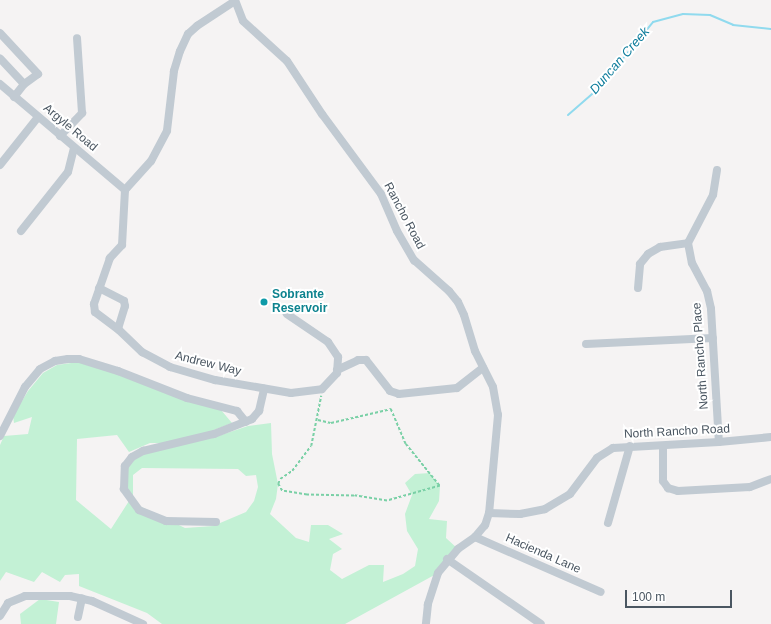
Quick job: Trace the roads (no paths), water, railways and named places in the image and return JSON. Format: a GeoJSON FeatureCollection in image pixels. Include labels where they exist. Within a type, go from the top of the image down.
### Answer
{"type":"FeatureCollection","features":[{"type":"Feature","properties":{"kind":"street"},"geometry":{"type":"LineString","coordinates":[[125,190],[152,161],[165,137],[171,110],[174,71],[188,34],[235,1]]}},
{"type":"Feature","properties":{"kind":"street","name":"Rancho Road"},"geometry":{"type":"LineString","coordinates":[[235,1],[243,21],[295,71],[322,114],[381,194],[397,231],[414,260],[449,291],[458,302],[483,368],[493,387],[498,415],[489,513]]}},
{"type":"Feature","properties":{"kind":"street"},"geometry":{"type":"LineString","coordinates":[[0,33],[38,74],[24,84],[14,97]]}},
{"type":"Feature","properties":{"kind":"street"},"geometry":{"type":"LineString","coordinates":[[60,136],[82,113],[77,38]]}},
{"type":"Feature","properties":{"kind":"street"},"geometry":{"type":"LineString","coordinates":[[0,58],[24,84]]}},
{"type":"Feature","properties":{"kind":"street","name":"Argyle Road"},"geometry":{"type":"LineString","coordinates":[[1,87],[125,190]]}},
{"type":"Feature","properties":{"kind":"street"},"geometry":{"type":"LineString","coordinates":[[0,165],[38,117]]}},
{"type":"Feature","properties":{"kind":"street"},"geometry":{"type":"LineString","coordinates":[[21,231],[68,172],[74,148]]}},
{"type":"Feature","properties":{"kind":"street"},"geometry":{"type":"LineString","coordinates":[[638,288],[640,264],[648,254],[660,247],[688,243],[713,195],[717,170]]}},
{"type":"Feature","properties":{"kind":"street","name":"Andrew Way"},"geometry":{"type":"LineString","coordinates":[[125,190],[122,245],[110,258],[99,288],[95,312],[118,328],[142,352],[170,367],[215,380],[291,393],[322,389],[332,380],[337,370]]}},
{"type":"Feature","properties":{"kind":"street","name":"North Rancho Place"},"geometry":{"type":"LineString","coordinates":[[688,243],[692,263],[707,291],[714,338],[719,442]]}},
{"type":"Feature","properties":{"kind":"street"},"geometry":{"type":"LineString","coordinates":[[99,288],[124,301],[125,306],[118,328]]}},
{"type":"Feature","properties":{"kind":"street"},"geometry":{"type":"LineString","coordinates":[[287,314],[328,342],[338,358],[337,370]]}},
{"type":"Feature","properties":{"kind":"street"},"geometry":{"type":"LineString","coordinates":[[586,344],[714,338]]}},
{"type":"Feature","properties":{"kind":"street"},"geometry":{"type":"LineString","coordinates":[[0,436],[26,387],[40,369],[55,361],[68,359],[79,359],[118,371],[187,398],[237,411],[246,422]]}},
{"type":"Feature","properties":{"kind":"street"},"geometry":{"type":"LineString","coordinates":[[337,370],[358,360],[366,360],[390,391],[400,394],[457,388],[483,368]]}},
{"type":"Feature","properties":{"kind":"street"},"geometry":{"type":"LineString","coordinates":[[216,522],[166,521],[139,510],[124,489],[125,466],[132,457],[143,451],[214,434],[246,422],[259,411],[264,389]]}},
{"type":"Feature","properties":{"kind":"street","name":"North Rancho Road"},"geometry":{"type":"LineString","coordinates":[[489,513],[520,514],[545,509],[570,494],[597,458],[613,448],[630,446],[663,446],[771,437]]}},
{"type":"Feature","properties":{"kind":"street"},"geometry":{"type":"LineString","coordinates":[[608,523],[630,446]]}},
{"type":"Feature","properties":{"kind":"street"},"geometry":{"type":"LineString","coordinates":[[663,446],[663,481],[668,488],[678,491],[750,487],[771,479]]}},
{"type":"Feature","properties":{"kind":"street"},"geometry":{"type":"LineString","coordinates":[[426,624],[430,596],[438,573],[447,559],[475,537],[485,525],[489,513]]}},
{"type":"Feature","properties":{"kind":"street","name":"Hacienda Lane"},"geometry":{"type":"LineString","coordinates":[[475,537],[601,592]]}},
{"type":"Feature","properties":{"kind":"street"},"geometry":{"type":"LineString","coordinates":[[447,559],[541,624]]}},
{"type":"Feature","properties":{"kind":"street"},"geometry":{"type":"LineString","coordinates":[[0,616],[8,603],[25,596],[70,596],[82,598],[143,624]]}},
{"type":"Feature","properties":{"kind":"street"},"geometry":{"type":"LineString","coordinates":[[78,617],[82,598]]}},
{"type":"Feature","properties":{"kind":"waterway","name":"Duncan Creek"},"geometry":{"type":"LineString","coordinates":[[568,115],[597,90],[653,22],[683,14],[710,15],[733,25],[771,29]]}},
{"type":"Feature","properties":{"kind":"place","name":"Sobrante Reservoir"},"geometry":{"type":"Point","coordinates":[264,302]}}]}
